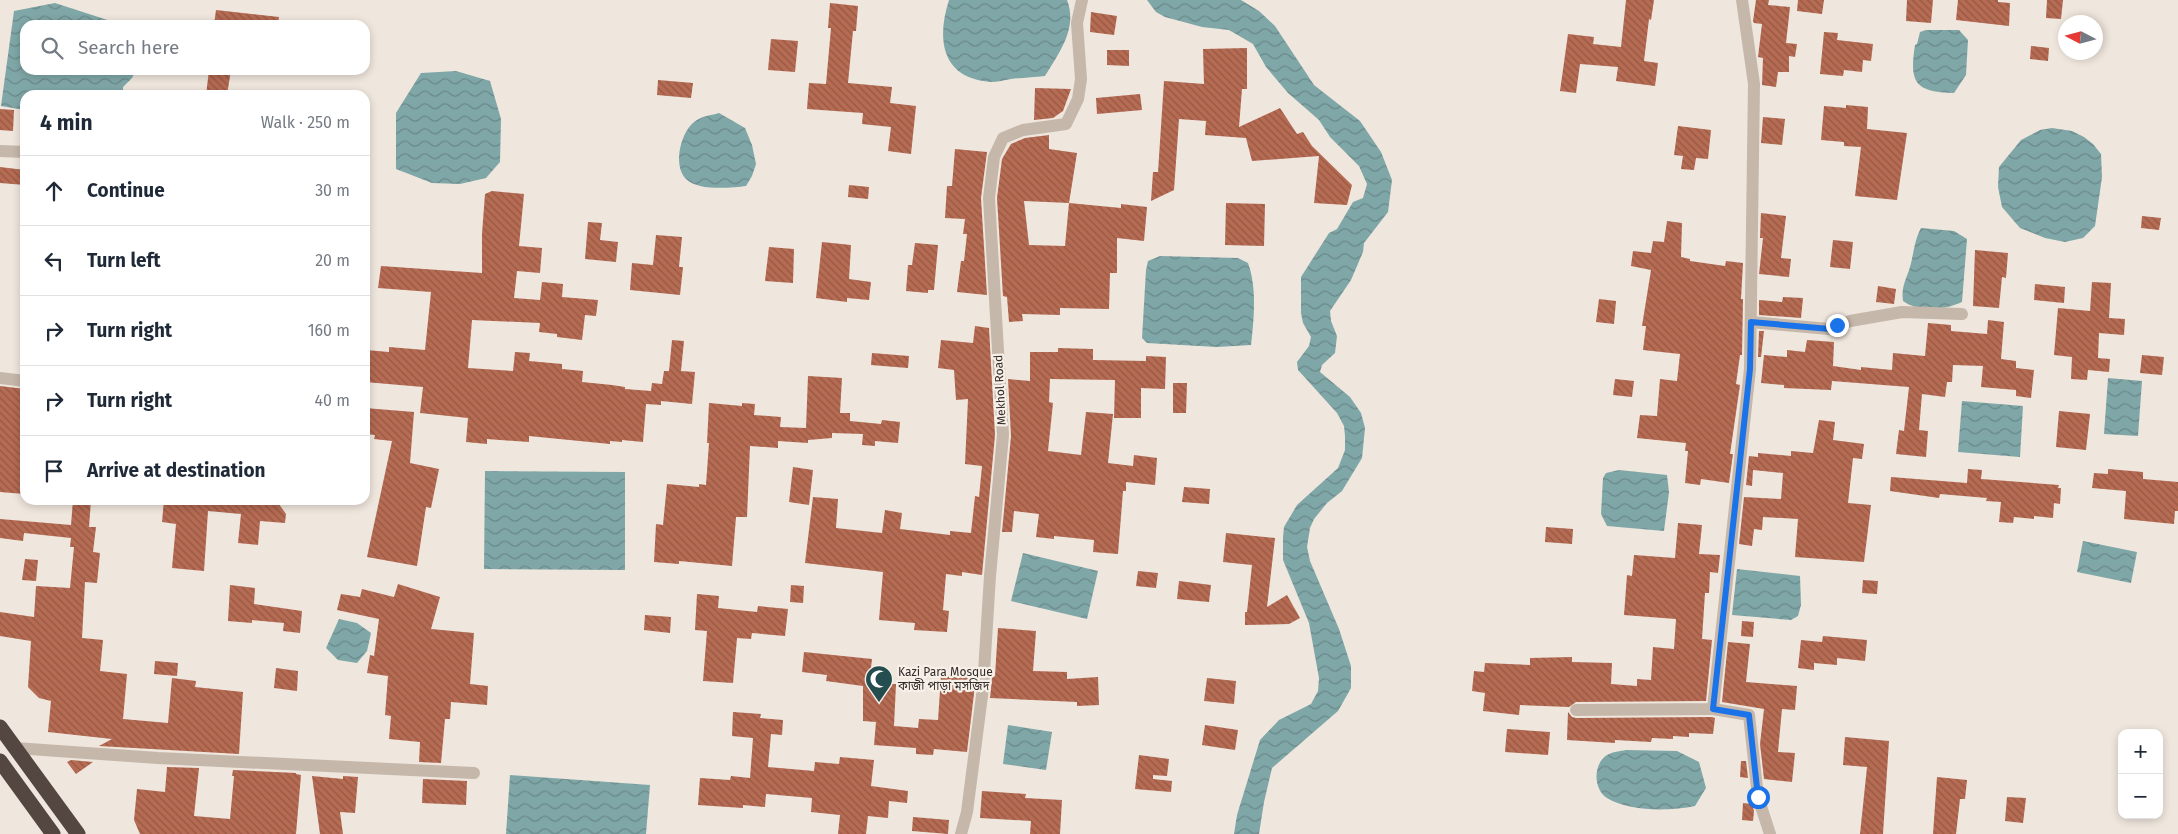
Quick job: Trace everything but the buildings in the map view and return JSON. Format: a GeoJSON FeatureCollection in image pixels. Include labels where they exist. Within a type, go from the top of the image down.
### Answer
{"type":"FeatureCollection","features":[{"type":"Feature","properties":{"kind":"highway"},"geometry":{"type":"LineString","coordinates":[[0,727],[78,834]]}},
{"type":"Feature","properties":{"kind":"highway"},"geometry":{"type":"LineString","coordinates":[[0,762],[53,834]]}},
{"type":"Feature","properties":{"kind":"street","name":"Mekhol Road"},"geometry":{"type":"LineString","coordinates":[[961,834],[967,812],[983,688],[990,576],[1003,435],[989,198],[994,157],[1003,138],[1023,130],[1066,124],[1078,99],[1081,79],[1078,23],[1082,0]]}},
{"type":"Feature","properties":{"kind":"street"},"geometry":{"type":"LineString","coordinates":[[1713,709],[1750,369],[1754,84],[1742,0]]}},
{"type":"Feature","properties":{"kind":"street"},"geometry":{"type":"LineString","coordinates":[[0,150],[20,152]]}},
{"type":"Feature","properties":{"kind":"street"},"geometry":{"type":"LineString","coordinates":[[1751,322],[1830,329],[1850,321],[1902,312],[1962,314]]}},
{"type":"Feature","properties":{"kind":"street"},"geometry":{"type":"LineString","coordinates":[[0,378],[20,380]]}},
{"type":"Feature","properties":{"kind":"street"},"geometry":{"type":"LineString","coordinates":[[1576,710],[1713,709],[1749,715],[1758,797],[1770,834]]}},
{"type":"Feature","properties":{"kind":"street"},"geometry":{"type":"LineString","coordinates":[[15,748],[158,758],[474,773]]}},
{"type":"Feature","properties":{"kind":"water"},"geometry":{"type":"Polygon","coordinates":[[[949,0],[1067,0],[1070,10],[1069,30],[1061,49],[1045,76],[993,82],[975,79],[962,74],[947,55],[943,29],[949,0]]]}},
{"type":"Feature","properties":{"kind":"water"},"geometry":{"type":"Polygon","coordinates":[[[1147,0],[1241,0],[1259,11],[1275,26],[1314,85],[1360,121],[1381,152],[1392,180],[1388,212],[1364,243],[1363,252],[1351,280],[1330,311],[1331,321],[1337,336],[1335,353],[1322,365],[1320,372],[1350,397],[1361,413],[1365,428],[1362,458],[1342,491],[1327,503],[1314,519],[1310,528],[1307,547],[1310,561],[1339,629],[1351,666],[1351,688],[1338,711],[1272,768],[1259,834],[1234,834],[1237,815],[1260,740],[1279,720],[1311,704],[1318,691],[1319,678],[1309,623],[1283,560],[1284,527],[1297,505],[1338,468],[1345,450],[1344,426],[1337,413],[1298,370],[1297,362],[1309,346],[1311,337],[1303,323],[1301,313],[1301,277],[1329,233],[1337,229],[1353,202],[1363,198],[1367,184],[1359,166],[1330,137],[1319,120],[1288,93],[1266,67],[1253,44],[1229,30],[1202,27],[1165,17],[1156,12],[1147,0]]]}},
{"type":"Feature","properties":{"kind":"water"},"geometry":{"type":"Polygon","coordinates":[[[55,3],[108,20],[20,20],[20,75],[134,75],[132,78],[123,87],[123,90],[20,90],[20,109],[1,106],[14,11],[55,3]]]}},
{"type":"Feature","properties":{"kind":"water"},"geometry":{"type":"Polygon","coordinates":[[[1926,30],[1959,30],[1968,40],[1966,75],[1954,93],[1923,87],[1914,77],[1913,58],[1915,45],[1917,44],[1920,32],[1926,30]]]}},
{"type":"Feature","properties":{"kind":"water"},"geometry":{"type":"Polygon","coordinates":[[[456,71],[490,81],[501,119],[500,162],[486,178],[460,184],[432,183],[396,169],[396,113],[421,73],[456,71]]]}},
{"type":"Feature","properties":{"kind":"water"},"geometry":{"type":"Polygon","coordinates":[[[719,113],[745,128],[752,145],[756,164],[746,186],[706,187],[691,183],[682,173],[679,157],[680,148],[687,131],[699,119],[719,113]]]}},
{"type":"Feature","properties":{"kind":"water"},"geometry":{"type":"Polygon","coordinates":[[[2052,128],[2072,131],[2084,137],[2101,154],[2102,177],[2095,226],[2083,238],[2065,242],[2045,238],[2020,228],[2002,207],[1998,187],[1999,167],[2021,140],[2040,130],[2052,128]]]}},
{"type":"Feature","properties":{"kind":"water"},"geometry":{"type":"Polygon","coordinates":[[[1921,228],[1954,231],[1967,239],[1962,302],[1948,307],[1925,309],[1903,301],[1903,288],[1921,228]]]}},
{"type":"Feature","properties":{"kind":"water"},"geometry":{"type":"Polygon","coordinates":[[[1160,256],[1238,258],[1248,263],[1254,293],[1251,345],[1217,347],[1147,343],[1142,338],[1146,270],[1148,261],[1160,256]]]}},
{"type":"Feature","properties":{"kind":"water"},"geometry":{"type":"Polygon","coordinates":[[[2108,378],[2142,381],[2138,436],[2104,434],[2108,378]]]}},
{"type":"Feature","properties":{"kind":"water"},"geometry":{"type":"Polygon","coordinates":[[[1962,401],[2023,406],[2020,457],[1958,452],[1962,401]]]}},
{"type":"Feature","properties":{"kind":"water"},"geometry":{"type":"Polygon","coordinates":[[[1619,470],[1667,475],[1669,492],[1664,531],[1607,526],[1601,514],[1603,478],[1606,473],[1619,470]]]}},
{"type":"Feature","properties":{"kind":"water"},"geometry":{"type":"Polygon","coordinates":[[[485,471],[625,472],[625,570],[484,569],[485,471]]]}},
{"type":"Feature","properties":{"kind":"water"},"geometry":{"type":"Polygon","coordinates":[[[2083,541],[2137,552],[2131,583],[2077,572],[2083,541]]]}},
{"type":"Feature","properties":{"kind":"water"},"geometry":{"type":"Polygon","coordinates":[[[1023,553],[1098,571],[1087,619],[1011,601],[1023,553]]]}},
{"type":"Feature","properties":{"kind":"water"},"geometry":{"type":"Polygon","coordinates":[[[1737,569],[1800,576],[1801,605],[1798,616],[1791,620],[1732,615],[1737,569]]]}},
{"type":"Feature","properties":{"kind":"water"},"geometry":{"type":"Polygon","coordinates":[[[339,619],[357,623],[371,633],[367,651],[357,663],[338,660],[326,648],[339,619]]]}},
{"type":"Feature","properties":{"kind":"water"},"geometry":{"type":"Polygon","coordinates":[[[1008,725],[1052,732],[1046,770],[1003,764],[1008,725]]]}},
{"type":"Feature","properties":{"kind":"water"},"geometry":{"type":"Polygon","coordinates":[[[1626,750],[1677,751],[1699,762],[1706,788],[1695,806],[1674,809],[1638,808],[1616,803],[1602,794],[1596,776],[1599,764],[1607,755],[1626,750]]]}},
{"type":"Feature","properties":{"kind":"water"},"geometry":{"type":"Polygon","coordinates":[[[510,775],[650,785],[646,834],[506,834],[510,775]]]}},
{"type":"Feature","properties":{"kind":"place","name":"Kazi Para Mosque কাজী পাড়া মসজিদ"},"geometry":{"type":"Point","coordinates":[879,703]}},
{"type":"Feature","properties":{"kind":"route"},"geometry":{"type":"LineString","coordinates":[[1758,797],[1749,715],[1713,709],[1750,369],[1751,322],[1830,329],[1837,325]]}}]}
